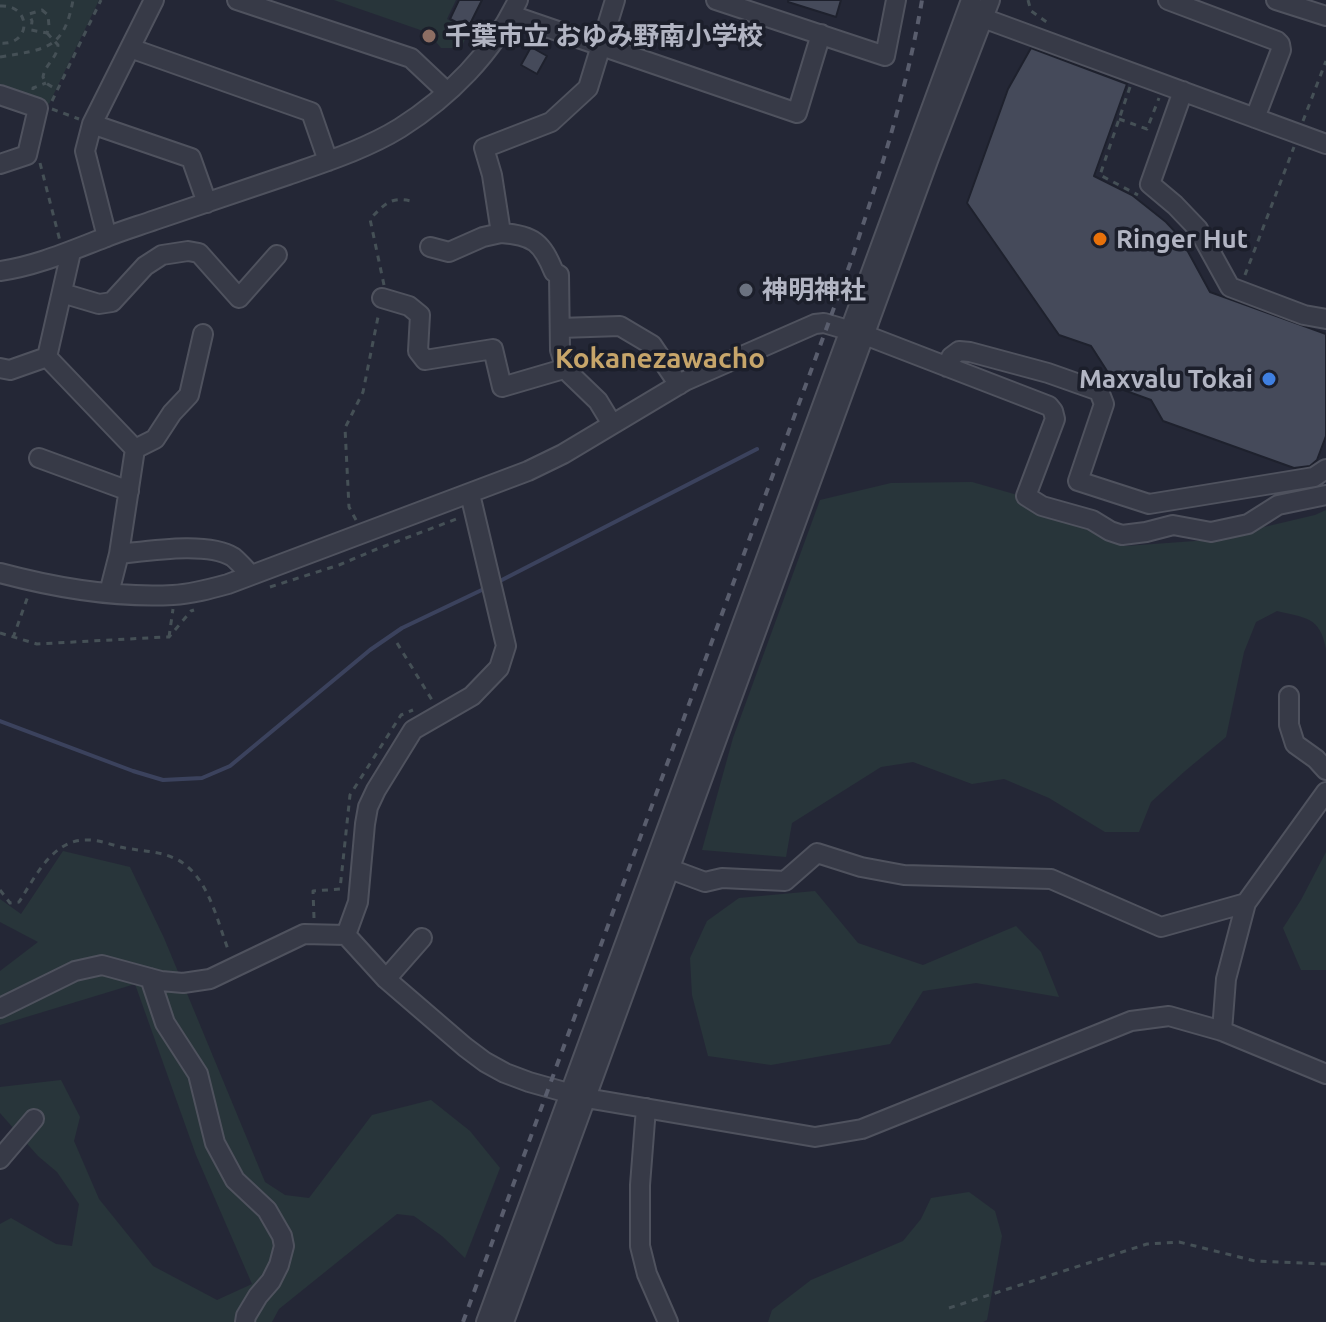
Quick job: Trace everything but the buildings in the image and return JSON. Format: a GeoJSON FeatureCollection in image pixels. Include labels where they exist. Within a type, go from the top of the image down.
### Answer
{"type":"FeatureCollection","features":[{"type":"Feature","properties":{"kind":"street"},"geometry":{"type":"LineString","coordinates":[[107,237],[85,151],[92,124],[154,0]]}},
{"type":"Feature","properties":{"kind":"street"},"geometry":{"type":"LineString","coordinates":[[237,0],[411,58],[447,92]]}},
{"type":"Feature","properties":{"kind":"street"},"geometry":{"type":"LineString","coordinates":[[501,233],[492,175],[484,148],[551,122],[588,88],[615,0]]}},
{"type":"Feature","properties":{"kind":"street"},"geometry":{"type":"LineString","coordinates":[[716,0],[885,56],[896,0]]}},
{"type":"Feature","properties":{"kind":"street"},"geometry":{"type":"LineString","coordinates":[[486,1322],[670,869],[971,0]]}},
{"type":"Feature","properties":{"kind":"street"},"geometry":{"type":"LineString","coordinates":[[1168,0],[1280,44],[1281,50],[1255,118]]}},
{"type":"Feature","properties":{"kind":"street"},"geometry":{"type":"LineString","coordinates":[[1276,0],[1326,16]]}},
{"type":"Feature","properties":{"kind":"street"},"geometry":{"type":"LineString","coordinates":[[0,271],[19,269],[66,248],[107,237],[328,161],[399,129],[471,69],[488,49],[514,7],[600,45],[797,113],[821,34]]}},
{"type":"Feature","properties":{"kind":"street"},"geometry":{"type":"LineString","coordinates":[[504,1322],[655,862],[857,332],[987,9],[1183,91],[1326,144]]}},
{"type":"Feature","properties":{"kind":"street"},"geometry":{"type":"LineString","coordinates":[[130,48],[311,112],[328,161]]}},
{"type":"Feature","properties":{"kind":"street"},"geometry":{"type":"LineString","coordinates":[[1183,91],[1150,184],[1198,229],[1230,287],[1304,315],[1326,319]]}},
{"type":"Feature","properties":{"kind":"street"},"geometry":{"type":"LineString","coordinates":[[0,95],[38,108],[27,155],[0,164]]}},
{"type":"Feature","properties":{"kind":"street"},"geometry":{"type":"LineString","coordinates":[[92,124],[191,158],[207,203]]}},
{"type":"Feature","properties":{"kind":"street"},"geometry":{"type":"LineString","coordinates":[[430,247],[449,252],[483,237],[501,233],[519,234],[536,241],[546,251],[554,272],[559,275],[560,350],[567,368],[598,401],[612,424]]}},
{"type":"Feature","properties":{"kind":"street"},"geometry":{"type":"LineString","coordinates":[[47,357],[62,293],[66,248]]}},
{"type":"Feature","properties":{"kind":"street"},"geometry":{"type":"LineString","coordinates":[[62,293],[99,304],[112,302],[145,266],[162,255],[188,251],[199,253],[239,298],[277,255]]}},
{"type":"Feature","properties":{"kind":"street"},"geometry":{"type":"LineString","coordinates":[[382,298],[409,306],[420,315],[418,351],[425,360],[493,349],[502,387],[567,368]]}},
{"type":"Feature","properties":{"kind":"street"},"geometry":{"type":"LineString","coordinates":[[0,573],[71,589],[144,596],[197,592],[228,584],[528,471],[563,454],[679,385],[741,355],[824,323],[857,332],[1049,406],[1055,419],[1026,496],[1042,506],[1092,520],[1110,531],[1122,535],[1173,525],[1211,532],[1248,524],[1278,505],[1326,495]]}},
{"type":"Feature","properties":{"kind":"street"},"geometry":{"type":"LineString","coordinates":[[560,328],[620,326],[652,345],[679,385]]}},
{"type":"Feature","properties":{"kind":"street"},"geometry":{"type":"LineString","coordinates":[[135,449],[155,439],[172,413],[189,395],[203,334]]}},
{"type":"Feature","properties":{"kind":"street"},"geometry":{"type":"LineString","coordinates":[[947,367],[951,357],[959,351],[970,352],[1048,373],[1099,391],[1104,404],[1078,481],[1149,504],[1314,477],[1326,469]]}},
{"type":"Feature","properties":{"kind":"street"},"geometry":{"type":"LineString","coordinates":[[0,368],[10,370],[47,357]]}},
{"type":"Feature","properties":{"kind":"street"},"geometry":{"type":"LineString","coordinates":[[47,357],[135,449]]}},
{"type":"Feature","properties":{"kind":"street"},"geometry":{"type":"LineString","coordinates":[[109,593],[119,554],[135,449]]}},
{"type":"Feature","properties":{"kind":"street"},"geometry":{"type":"LineString","coordinates":[[39,458],[129,491]]}},
{"type":"Feature","properties":{"kind":"street"},"geometry":{"type":"LineString","coordinates":[[346,935],[358,902],[365,824],[376,790],[413,730],[472,696],[499,668],[506,646],[470,494]]}},
{"type":"Feature","properties":{"kind":"street"},"geometry":{"type":"LineString","coordinates":[[119,554],[187,548],[211,551],[232,557],[251,575]]}},
{"type":"Feature","properties":{"kind":"street"},"geometry":{"type":"LineString","coordinates":[[1289,696],[1289,725],[1295,744],[1326,770]]}},
{"type":"Feature","properties":{"kind":"street"},"geometry":{"type":"LineString","coordinates":[[1222,1031],[1226,979],[1246,903],[1326,792]]}},
{"type":"Feature","properties":{"kind":"street"},"geometry":{"type":"LineString","coordinates":[[670,869],[705,882],[722,878],[785,881],[817,853],[861,867],[904,875],[1051,879],[1161,927],[1246,903]]}},
{"type":"Feature","properties":{"kind":"street"},"geometry":{"type":"LineString","coordinates":[[0,1008],[75,971],[102,965],[183,983],[210,979],[304,934],[346,935],[386,979],[485,1062],[517,1078],[577,1096],[815,1137],[862,1129],[1131,1021],[1169,1016],[1222,1031],[1326,1074]]}},
{"type":"Feature","properties":{"kind":"street"},"geometry":{"type":"LineString","coordinates":[[386,979],[422,938]]}},
{"type":"Feature","properties":{"kind":"street"},"geometry":{"type":"LineString","coordinates":[[150,978],[165,1023],[198,1074],[215,1143],[235,1180],[267,1210],[282,1236],[284,1246],[279,1265],[245,1322]]}},
{"type":"Feature","properties":{"kind":"street"},"geometry":{"type":"LineString","coordinates":[[646,1108],[640,1185],[640,1246],[647,1274],[668,1322]]}},
{"type":"Feature","properties":{"kind":"street"},"geometry":{"type":"LineString","coordinates":[[0,1159],[34,1119]]}},
{"type":"Feature","properties":{"kind":"path"},"geometry":{"type":"LineString","coordinates":[[0,57],[43,50],[51,45],[66,27],[73,0]]}},
{"type":"Feature","properties":{"kind":"path"},"geometry":{"type":"LineString","coordinates":[[92,124],[49,108],[101,0]]}},
{"type":"Feature","properties":{"kind":"path"},"geometry":{"type":"LineString","coordinates":[[0,4],[13,7],[24,21],[19,38],[8,44],[0,43]]}},
{"type":"Feature","properties":{"kind":"path"},"geometry":{"type":"LineString","coordinates":[[47,33],[48,15],[42,10],[29,14],[31,30],[47,33],[58,45],[56,56],[44,69],[43,77],[57,90]]}},
{"type":"Feature","properties":{"kind":"path"},"geometry":{"type":"LineString","coordinates":[[24,21],[32,21]]}},
{"type":"Feature","properties":{"kind":"path"},"geometry":{"type":"LineString","coordinates":[[8,44],[9,55]]}},
{"type":"Feature","properties":{"kind":"path"},"geometry":{"type":"LineString","coordinates":[[1239,291],[1326,61]]}},
{"type":"Feature","properties":{"kind":"path"},"geometry":{"type":"LineString","coordinates":[[39,159],[66,248]]}},
{"type":"Feature","properties":{"kind":"path"},"geometry":{"type":"LineString","coordinates":[[363,533],[349,507],[345,428],[363,392],[385,284],[370,219],[386,203],[398,198],[411,201]]}},
{"type":"Feature","properties":{"kind":"path"},"geometry":{"type":"LineString","coordinates":[[13,638],[33,582]]}},
{"type":"Feature","properties":{"kind":"path"},"geometry":{"type":"LineString","coordinates":[[169,637],[174,595]]}},
{"type":"Feature","properties":{"kind":"path"},"geometry":{"type":"LineString","coordinates":[[0,890],[10,903],[19,902],[44,863],[62,845],[88,839],[177,859],[194,875],[207,894],[234,967]]}},
{"type":"Feature","properties":{"kind":"path"},"geometry":{"type":"LineString","coordinates":[[949,1308],[1147,1244],[1179,1242],[1255,1261],[1326,1264]]}},
{"type":"Feature","properties":{"kind":"shaded area"},"geometry":{"type":"Polygon","coordinates":[[[0,0],[99,0],[49,104],[0,88],[0,0]]]}},
{"type":"Feature","properties":{"kind":"shaded area"},"geometry":{"type":"Polygon","coordinates":[[[334,0],[456,0],[447,19],[469,31],[461,48],[441,48],[429,33],[334,0]]]}},
{"type":"Feature","properties":{"kind":"shaded area"},"geometry":{"type":"Polygon","coordinates":[[[972,482],[1021,496],[1126,546],[1209,540],[1326,510],[1326,649],[1320,630],[1303,617],[1277,611],[1256,622],[1244,652],[1226,737],[1151,802],[1139,832],[1105,832],[1049,798],[1004,779],[972,784],[913,762],[881,767],[792,823],[786,857],[702,850],[733,738],[820,500],[891,483],[972,482]]]}},
{"type":"Feature","properties":{"kind":"shaded area"},"geometry":{"type":"Polygon","coordinates":[[[63,851],[130,867],[164,938],[265,1182],[285,1195],[309,1198],[372,1115],[431,1100],[470,1131],[500,1168],[465,1258],[414,1216],[397,1214],[279,1309],[272,1322],[0,1322],[0,1224],[11,1218],[56,1244],[72,1246],[79,1204],[57,1172],[38,1156],[0,1113],[0,1087],[61,1080],[80,1117],[74,1141],[99,1199],[153,1266],[217,1300],[252,1284],[196,1155],[135,984],[0,1025],[0,971],[38,942],[0,922],[0,899],[21,914],[63,851]]]}},
{"type":"Feature","properties":{"kind":"shaded area"},"geometry":{"type":"Polygon","coordinates":[[[1326,852],[1326,970],[1301,970],[1283,928],[1326,852]]]}},
{"type":"Feature","properties":{"kind":"shaded area"},"geometry":{"type":"Polygon","coordinates":[[[815,891],[858,943],[923,965],[1016,926],[1041,952],[1059,997],[976,983],[923,991],[890,1044],[771,1065],[708,1056],[692,995],[690,958],[707,921],[739,898],[815,891]]]}},
{"type":"Feature","properties":{"kind":"shaded area"},"geometry":{"type":"Polygon","coordinates":[[[969,1192],[995,1211],[1002,1236],[987,1320],[768,1322],[772,1310],[811,1280],[903,1241],[921,1219],[931,1198],[969,1192]]]}},
{"type":"Feature","properties":{"kind":"waterway"},"geometry":{"type":"LineString","coordinates":[[496,583],[757,449]]}},
{"type":"Feature","properties":{"kind":"waterway"},"geometry":{"type":"LineString","coordinates":[[0,721],[163,780],[202,778],[230,766],[370,650],[402,628],[488,587]]}},
{"type":"Feature","properties":{"kind":"railway"},"geometry":{"type":"LineString","coordinates":[[463,1322],[850,264],[882,166],[922,0]]}},
{"type":"Feature","properties":{"kind":"place","name":"千葉市立 おゆみ野南小学校"},"geometry":{"type":"Point","coordinates":[429,36]}},
{"type":"Feature","properties":{"kind":"place","name":"Ringer Hut"},"geometry":{"type":"Point","coordinates":[1100,239]}},
{"type":"Feature","properties":{"kind":"place","name":"神明神社"},"geometry":{"type":"Point","coordinates":[746,290]}},
{"type":"Feature","properties":{"kind":"place","name":"Maxvalu Tokai"},"geometry":{"type":"Point","coordinates":[1269,379]}},
{"type":"Feature","properties":{"kind":"district","name":"Kokanezawacho"},"geometry":{"type":"Point","coordinates":[660,359]}}]}
